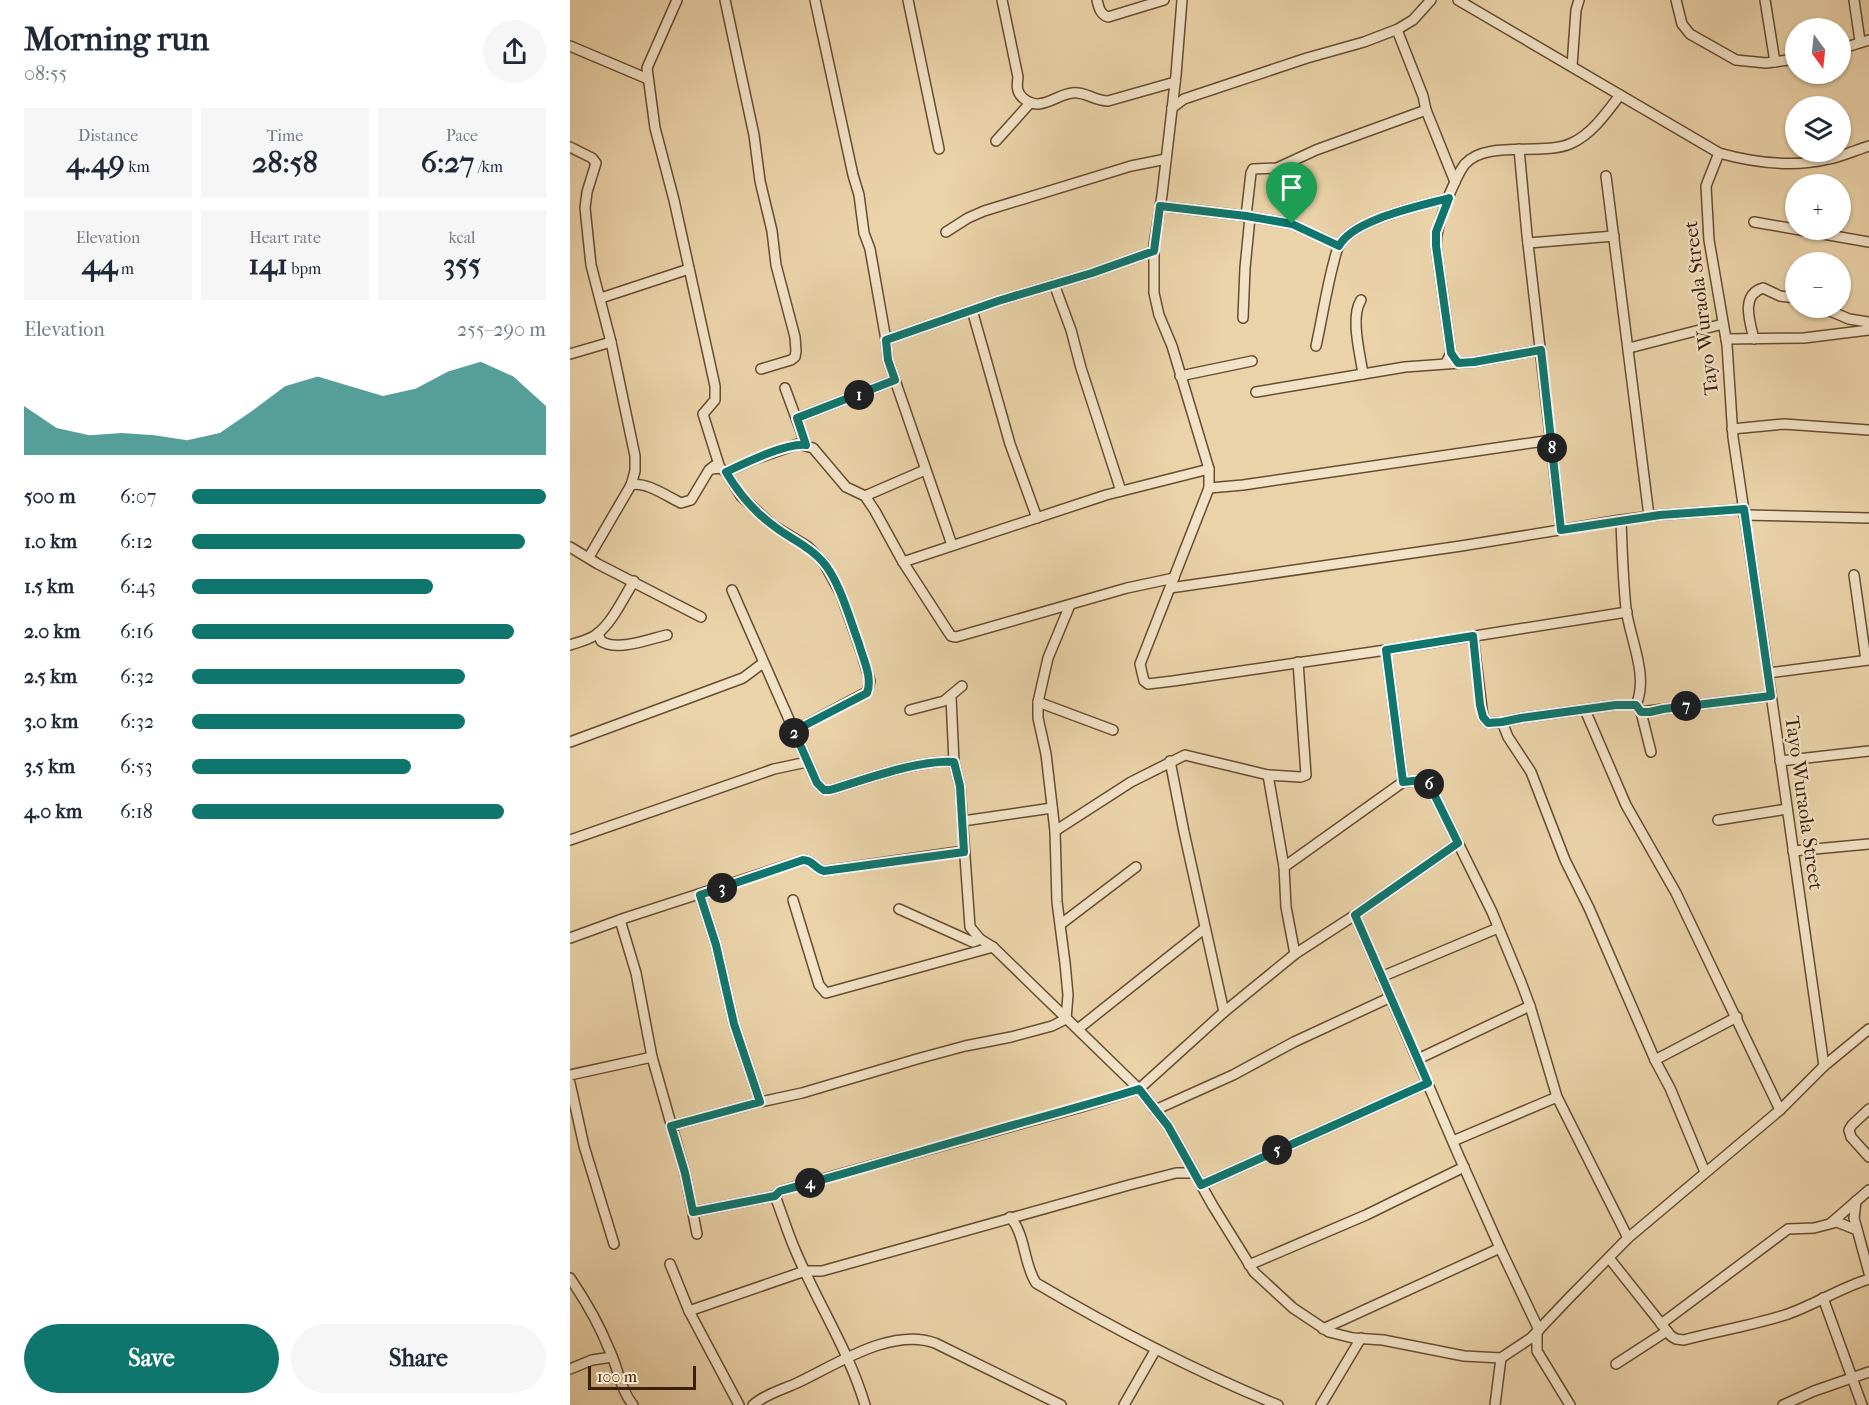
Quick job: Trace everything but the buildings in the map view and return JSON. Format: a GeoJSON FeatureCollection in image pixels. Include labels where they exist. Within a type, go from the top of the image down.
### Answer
{"type":"FeatureCollection","features":[{"type":"Feature","properties":{"kind":"street"},"geometry":{"type":"LineString","coordinates":[[677,0],[646,68],[655,128],[675,200],[716,386],[715,400],[703,414],[718,468],[741,496],[771,524],[807,546],[824,562],[841,594],[870,681],[868,690],[863,696],[794,731]]}},
{"type":"Feature","properties":{"kind":"street"},"geometry":{"type":"LineString","coordinates":[[725,0],[772,231],[776,265],[795,338],[795,357],[761,369]]}},
{"type":"Feature","properties":{"kind":"street"},"geometry":{"type":"LineString","coordinates":[[815,0],[859,195],[864,233],[870,249],[888,360],[952,545]]}},
{"type":"Feature","properties":{"kind":"street"},"geometry":{"type":"LineString","coordinates":[[908,0],[939,148]]}},
{"type":"Feature","properties":{"kind":"street"},"geometry":{"type":"LineString","coordinates":[[1002,0],[1018,77],[1017,87],[1020,95],[1030,103],[1038,105],[1052,102],[1073,93],[1088,95],[1099,101],[1108,101],[1175,87]]}},
{"type":"Feature","properties":{"kind":"street"},"geometry":{"type":"LineString","coordinates":[[1097,0],[1100,10],[1108,17],[1164,0]]}},
{"type":"Feature","properties":{"kind":"street"},"geometry":{"type":"LineString","coordinates":[[1182,0],[1175,87],[1154,251],[1154,292],[1159,315],[1172,346],[1209,469],[1209,488],[1140,664],[1144,681],[1148,684],[1627,612]]}},
{"type":"Feature","properties":{"kind":"street"},"geometry":{"type":"LineString","coordinates":[[1172,108],[1184,99],[1397,30],[1413,20],[1431,0]]}},
{"type":"Feature","properties":{"kind":"street"},"geometry":{"type":"LineString","coordinates":[[1458,0],[1719,153],[1756,161],[1791,164],[1829,159],[1869,146]]}},
{"type":"Feature","properties":{"kind":"street"},"geometry":{"type":"LineString","coordinates":[[1572,66],[1576,10],[1579,0]]}},
{"type":"Feature","properties":{"kind":"street"},"geometry":{"type":"LineString","coordinates":[[1676,0],[1682,24],[1690,34],[1737,60],[1785,61]]}},
{"type":"Feature","properties":{"kind":"street"},"geometry":{"type":"LineString","coordinates":[[1765,0],[1775,62]]}},
{"type":"Feature","properties":{"kind":"street"},"geometry":{"type":"LineString","coordinates":[[1854,0],[1864,40]]}},
{"type":"Feature","properties":{"kind":"street"},"geometry":{"type":"LineString","coordinates":[[1397,30],[1455,182]]}},
{"type":"Feature","properties":{"kind":"street"},"geometry":{"type":"LineString","coordinates":[[570,46],[648,79]]}},
{"type":"Feature","properties":{"kind":"street"},"geometry":{"type":"LineString","coordinates":[[1175,87],[1184,99]]}},
{"type":"Feature","properties":{"kind":"street"},"geometry":{"type":"LineString","coordinates":[[1458,363],[1451,353],[1436,232],[1455,182],[1465,164],[1487,153],[1519,148],[1548,150],[1569,145],[1582,138],[1602,118],[1620,94]]}},
{"type":"Feature","properties":{"kind":"street"},"geometry":{"type":"LineString","coordinates":[[996,141],[1030,103]]}},
{"type":"Feature","properties":{"kind":"street"},"geometry":{"type":"LineString","coordinates":[[1243,318],[1248,216],[1253,169],[1277,168],[1316,150],[1426,110]]}},
{"type":"Feature","properties":{"kind":"street"},"geometry":{"type":"LineString","coordinates":[[570,147],[592,158],[596,163],[587,192],[585,208],[591,264],[601,298],[635,456],[635,471],[631,485],[589,557]]}},
{"type":"Feature","properties":{"kind":"street"},"geometry":{"type":"LineString","coordinates":[[1519,148],[1561,530]]}},
{"type":"Feature","properties":{"kind":"street","name":"Tayo Wuraola Street"},"geometry":{"type":"LineString","coordinates":[[1719,153],[1706,186],[1709,240],[1726,339],[1732,429],[1824,1066]]}},
{"type":"Feature","properties":{"kind":"street"},"geometry":{"type":"LineString","coordinates":[[946,232],[984,211],[1131,166],[1166,159]]}},
{"type":"Feature","properties":{"kind":"street"},"geometry":{"type":"LineString","coordinates":[[1606,176],[1649,516]]}},
{"type":"Feature","properties":{"kind":"street"},"geometry":{"type":"LineString","coordinates":[[1316,346],[1328,285],[1339,246],[1350,233],[1378,219],[1449,198]]}},
{"type":"Feature","properties":{"kind":"street"},"geometry":{"type":"LineString","coordinates":[[1160,206],[1248,216],[1292,224],[1339,246]]}},
{"type":"Feature","properties":{"kind":"street"},"geometry":{"type":"LineString","coordinates":[[1754,222],[1869,242]]}},
{"type":"Feature","properties":{"kind":"street"},"geometry":{"type":"LineString","coordinates":[[1528,243],[1614,236]]}},
{"type":"Feature","properties":{"kind":"street"},"geometry":{"type":"LineString","coordinates":[[886,340],[1154,251]]}},
{"type":"Feature","properties":{"kind":"street"},"geometry":{"type":"LineString","coordinates":[[601,298],[689,269]]}},
{"type":"Feature","properties":{"kind":"street"},"geometry":{"type":"LineString","coordinates":[[1054,284],[1071,330],[1084,380],[1121,491]]}},
{"type":"Feature","properties":{"kind":"street"},"geometry":{"type":"LineString","coordinates":[[1754,339],[1748,308],[1753,294],[1763,288],[1785,297]]}},
{"type":"Feature","properties":{"kind":"street"},"geometry":{"type":"LineString","coordinates":[[1362,300],[1357,306],[1356,324],[1363,374]]}},
{"type":"Feature","properties":{"kind":"street"},"geometry":{"type":"LineString","coordinates":[[972,310],[1010,444],[1037,518]]}},
{"type":"Feature","properties":{"kind":"street"},"geometry":{"type":"LineString","coordinates":[[1847,318],[1869,323]]}},
{"type":"Feature","properties":{"kind":"street"},"geometry":{"type":"LineString","coordinates":[[1726,339],[1804,338],[1869,323]]}},
{"type":"Feature","properties":{"kind":"street"},"geometry":{"type":"LineString","coordinates":[[1629,348],[1723,324]]}},
{"type":"Feature","properties":{"kind":"street"},"geometry":{"type":"LineString","coordinates":[[570,354],[611,342]]}},
{"type":"Feature","properties":{"kind":"street"},"geometry":{"type":"LineString","coordinates":[[1256,392],[1405,367],[1474,362],[1541,350]]}},
{"type":"Feature","properties":{"kind":"street"},"geometry":{"type":"LineString","coordinates":[[1446,363],[1451,353]]}},
{"type":"Feature","properties":{"kind":"street"},"geometry":{"type":"LineString","coordinates":[[1180,376],[1252,361]]}},
{"type":"Feature","properties":{"kind":"street"},"geometry":{"type":"LineString","coordinates":[[797,418],[895,380]]}},
{"type":"Feature","properties":{"kind":"street"},"geometry":{"type":"LineString","coordinates":[[786,388],[806,445]]}},
{"type":"Feature","properties":{"kind":"street"},"geometry":{"type":"LineString","coordinates":[[1732,429],[1784,424],[1869,430]]}},
{"type":"Feature","properties":{"kind":"street"},"geometry":{"type":"LineString","coordinates":[[1209,488],[1551,440]]}},
{"type":"Feature","properties":{"kind":"street"},"geometry":{"type":"LineString","coordinates":[[631,485],[646,486],[681,503],[691,500],[709,470],[756,459],[798,444],[813,448],[846,487],[864,496],[946,630],[951,636],[956,637],[1127,588],[1174,578]]}},
{"type":"Feature","properties":{"kind":"street"},"geometry":{"type":"LineString","coordinates":[[903,561],[1121,491],[1209,469]]}},
{"type":"Feature","properties":{"kind":"street"},"geometry":{"type":"LineString","coordinates":[[864,496],[925,470]]}},
{"type":"Feature","properties":{"kind":"street"},"geometry":{"type":"LineString","coordinates":[[1170,588],[1649,516],[1744,512],[1869,518]]}},
{"type":"Feature","properties":{"kind":"street"},"geometry":{"type":"LineString","coordinates":[[1621,520],[1627,612],[1641,684],[1639,709],[1651,752]]}},
{"type":"Feature","properties":{"kind":"street"},"geometry":{"type":"LineString","coordinates":[[570,547],[701,617]]}},
{"type":"Feature","properties":{"kind":"street"},"geometry":{"type":"LineString","coordinates":[[1768,673],[1867,660],[1854,574]]}},
{"type":"Feature","properties":{"kind":"street"},"geometry":{"type":"LineString","coordinates":[[570,645],[589,639],[606,626],[634,581]]}},
{"type":"Feature","properties":{"kind":"street"},"geometry":{"type":"LineString","coordinates":[[732,590],[807,762],[817,783],[824,790],[933,763],[954,762]]}},
{"type":"Feature","properties":{"kind":"street"},"geometry":{"type":"LineString","coordinates":[[1066,1019],[1068,995],[1057,902],[1055,831],[1046,754],[1038,718],[1038,702],[1048,658],[1070,605]]}},
{"type":"Feature","properties":{"kind":"street"},"geometry":{"type":"LineString","coordinates":[[598,633],[601,641],[609,646],[623,646],[667,634]]}},
{"type":"Feature","properties":{"kind":"street"},"geometry":{"type":"LineString","coordinates":[[1473,636],[1483,717],[1488,723],[1616,705],[1639,709],[1771,696]]}},
{"type":"Feature","properties":{"kind":"street"},"geometry":{"type":"LineString","coordinates":[[1386,650],[1403,782]]}},
{"type":"Feature","properties":{"kind":"street"},"geometry":{"type":"LineString","coordinates":[[1055,831],[1131,782],[1185,755],[1268,775],[1306,776],[1298,662]]}},
{"type":"Feature","properties":{"kind":"street"},"geometry":{"type":"LineString","coordinates":[[570,742],[743,678],[763,663]]}},
{"type":"Feature","properties":{"kind":"street"},"geometry":{"type":"LineString","coordinates":[[910,710],[944,701],[962,686]]}},
{"type":"Feature","properties":{"kind":"street"},"geometry":{"type":"LineString","coordinates":[[951,697],[954,762],[960,786],[970,927],[1139,1089],[1168,1126],[1249,1265],[1269,1288],[1293,1308],[1329,1332],[1464,1356],[1501,1358],[1519,1348],[1628,1238],[1780,1110],[1824,1066],[1869,1029]]}},
{"type":"Feature","properties":{"kind":"street"},"geometry":{"type":"LineString","coordinates":[[1038,702],[1113,730]]}},
{"type":"Feature","properties":{"kind":"street"},"geometry":{"type":"LineString","coordinates":[[1585,710],[1626,806],[1676,893],[1780,1110]]}},
{"type":"Feature","properties":{"kind":"street"},"geometry":{"type":"LineString","coordinates":[[1502,722],[1508,737],[1531,772],[1565,860],[1654,1060],[1670,1088],[1705,1172]]}},
{"type":"Feature","properties":{"kind":"street"},"geometry":{"type":"LineString","coordinates":[[1780,761],[1869,751]]}},
{"type":"Feature","properties":{"kind":"street"},"geometry":{"type":"LineString","coordinates":[[1170,761],[1224,1012]]}},
{"type":"Feature","properties":{"kind":"street"},"geometry":{"type":"LineString","coordinates":[[570,829],[572,839],[774,769],[807,762]]}},
{"type":"Feature","properties":{"kind":"street"},"geometry":{"type":"LineString","coordinates":[[1268,775],[1284,867],[1286,908],[1295,954]]}},
{"type":"Feature","properties":{"kind":"street"},"geometry":{"type":"LineString","coordinates":[[1284,867],[1403,782],[1422,780],[1430,786],[1492,912],[1530,1006],[1557,1097],[1628,1238]]}},
{"type":"Feature","properties":{"kind":"street"},"geometry":{"type":"LineString","coordinates":[[963,821],[1052,808]]}},
{"type":"Feature","properties":{"kind":"street"},"geometry":{"type":"LineString","coordinates":[[1718,819],[1787,809]]}},
{"type":"Feature","properties":{"kind":"street"},"geometry":{"type":"LineString","coordinates":[[693,1212],[775,1196],[780,1191],[840,1176],[1139,1089],[1224,1012],[1295,954],[1458,843]]}},
{"type":"Feature","properties":{"kind":"street"},"geometry":{"type":"LineString","coordinates":[[1793,851],[1869,844]]}},
{"type":"Feature","properties":{"kind":"street"},"geometry":{"type":"LineString","coordinates":[[570,938],[803,860],[811,861],[821,871],[824,871],[964,852]]}},
{"type":"Feature","properties":{"kind":"street"},"geometry":{"type":"LineString","coordinates":[[1060,924],[1136,867]]}},
{"type":"Feature","properties":{"kind":"street"},"geometry":{"type":"LineString","coordinates":[[700,895],[716,945],[734,1024],[760,1102]]}},
{"type":"Feature","properties":{"kind":"street"},"geometry":{"type":"LineString","coordinates":[[793,900],[819,985],[826,993],[993,947]]}},
{"type":"Feature","properties":{"kind":"street"},"geometry":{"type":"LineString","coordinates":[[900,909],[973,942],[980,939]]}},
{"type":"Feature","properties":{"kind":"street"},"geometry":{"type":"LineString","coordinates":[[1355,915],[1538,1331],[1537,1351],[1570,1405]]}},
{"type":"Feature","properties":{"kind":"street"},"geometry":{"type":"LineString","coordinates":[[620,920],[636,973],[652,1057],[685,1173],[697,1234]]}},
{"type":"Feature","properties":{"kind":"street"},"geometry":{"type":"LineString","coordinates":[[1078,1029],[1205,928]]}},
{"type":"Feature","properties":{"kind":"street"},"geometry":{"type":"LineString","coordinates":[[1381,977],[1498,928]]}},
{"type":"Feature","properties":{"kind":"street"},"geometry":{"type":"LineString","coordinates":[[1155,1110],[1233,1075],[1294,1042],[1391,997]]}},
{"type":"Feature","properties":{"kind":"street"},"geometry":{"type":"LineString","coordinates":[[1418,1059],[1530,1006]]}},
{"type":"Feature","properties":{"kind":"street"},"geometry":{"type":"LineString","coordinates":[[1654,1060],[1737,1017]]}},
{"type":"Feature","properties":{"kind":"street"},"geometry":{"type":"LineString","coordinates":[[671,1126],[760,1102],[802,1094],[917,1059],[1052,1026],[1066,1019]]}},
{"type":"Feature","properties":{"kind":"street"},"geometry":{"type":"LineString","coordinates":[[570,1075],[652,1057]]}},
{"type":"Feature","properties":{"kind":"street"},"geometry":{"type":"LineString","coordinates":[[570,1083],[584,1146],[614,1244]]}},
{"type":"Feature","properties":{"kind":"street"},"geometry":{"type":"LineString","coordinates":[[1201,1185],[1428,1083]]}},
{"type":"Feature","properties":{"kind":"street"},"geometry":{"type":"LineString","coordinates":[[1453,1141],[1557,1097]]}},
{"type":"Feature","properties":{"kind":"street"},"geometry":{"type":"LineString","coordinates":[[1869,1109],[1851,1125],[1849,1130],[1851,1137],[1869,1157]]}},
{"type":"Feature","properties":{"kind":"street"},"geometry":{"type":"LineString","coordinates":[[1176,1173],[1187,1160]]}},
{"type":"Feature","properties":{"kind":"street"},"geometry":{"type":"LineString","coordinates":[[1249,1265],[1365,1215],[1464,1167]]}},
{"type":"Feature","properties":{"kind":"street"},"geometry":{"type":"LineString","coordinates":[[689,1311],[805,1271],[822,1271],[1014,1221],[1023,1214],[1176,1173],[1194,1173]]}},
{"type":"Feature","properties":{"kind":"street"},"geometry":{"type":"LineString","coordinates":[[1831,1223],[1869,1190]]}},
{"type":"Feature","properties":{"kind":"street"},"geometry":{"type":"LineString","coordinates":[[775,1196],[796,1253],[847,1358],[865,1405]]}},
{"type":"Feature","properties":{"kind":"street"},"geometry":{"type":"LineString","coordinates":[[1856,1201],[1854,1218],[1869,1273]]}},
{"type":"Feature","properties":{"kind":"street"},"geometry":{"type":"LineString","coordinates":[[1014,1221],[1031,1276],[1036,1283],[1101,1321],[1156,1349],[1278,1405]]}},
{"type":"Feature","properties":{"kind":"street"},"geometry":{"type":"LineString","coordinates":[[1616,1364],[1788,1229],[1814,1228],[1831,1223],[1842,1223],[1857,1230]]}},
{"type":"Feature","properties":{"kind":"street"},"geometry":{"type":"LineString","coordinates":[[1323,1329],[1500,1248]]}},
{"type":"Feature","properties":{"kind":"street"},"geometry":{"type":"LineString","coordinates":[[1609,1257],[1664,1327],[1676,1339],[1684,1340],[1787,1314],[1869,1279]]}},
{"type":"Feature","properties":{"kind":"street"},"geometry":{"type":"LineString","coordinates":[[670,1264],[689,1311],[739,1405]]}},
{"type":"Feature","properties":{"kind":"street"},"geometry":{"type":"LineString","coordinates":[[570,1278],[594,1318],[625,1393],[633,1405]]}},
{"type":"Feature","properties":{"kind":"street"},"geometry":{"type":"LineString","coordinates":[[1823,1298],[1862,1405]]}},
{"type":"Feature","properties":{"kind":"street"},"geometry":{"type":"LineString","coordinates":[[1321,1405],[1361,1338]]}},
{"type":"Feature","properties":{"kind":"street"},"geometry":{"type":"LineString","coordinates":[[753,1405],[859,1351],[894,1342],[927,1340],[1061,1405]]}},
{"type":"Feature","properties":{"kind":"street"},"geometry":{"type":"LineString","coordinates":[[1519,1348],[1537,1351]]}},
{"type":"Feature","properties":{"kind":"street"},"geometry":{"type":"LineString","coordinates":[[1124,1405],[1156,1349]]}},
{"type":"Feature","properties":{"kind":"street"},"geometry":{"type":"LineString","coordinates":[[570,1369],[592,1360],[612,1357]]}},
{"type":"Feature","properties":{"kind":"street"},"geometry":{"type":"LineString","coordinates":[[1494,1405],[1501,1358]]}},
{"type":"Feature","properties":{"kind":"street"},"geometry":{"type":"LineString","coordinates":[[1783,1405],[1869,1372]]}},
{"type":"Feature","properties":{"kind":"route"},"geometry":{"type":"LineString","coordinates":[[1449,198],[1436,232],[1436,246],[1451,353],[1458,363],[1541,350],[1561,530],[1660,515],[1744,509],[1771,696],[1650,712],[1641,712],[1636,705],[1616,705],[1488,723],[1483,717],[1480,705],[1473,636],[1386,650],[1403,782],[1422,780],[1430,786],[1458,843],[1355,915],[1428,1083],[1201,1185],[1168,1126],[1139,1089],[840,1176],[780,1191],[775,1196],[693,1212],[685,1173],[671,1126],[760,1102],[734,1024],[716,945],[700,895],[803,860],[811,861],[821,871],[824,871],[964,852],[960,786],[954,762],[943,761],[887,773],[830,790],[824,790],[817,783],[794,731],[863,696],[867,693],[870,681],[841,594],[824,562],[807,546],[771,524],[741,496],[726,472],[798,444],[806,445],[797,418],[895,380],[888,360],[886,340],[1154,251],[1160,206],[1292,224],[1339,246],[1350,233],[1360,226],[1449,198]]}}]}
